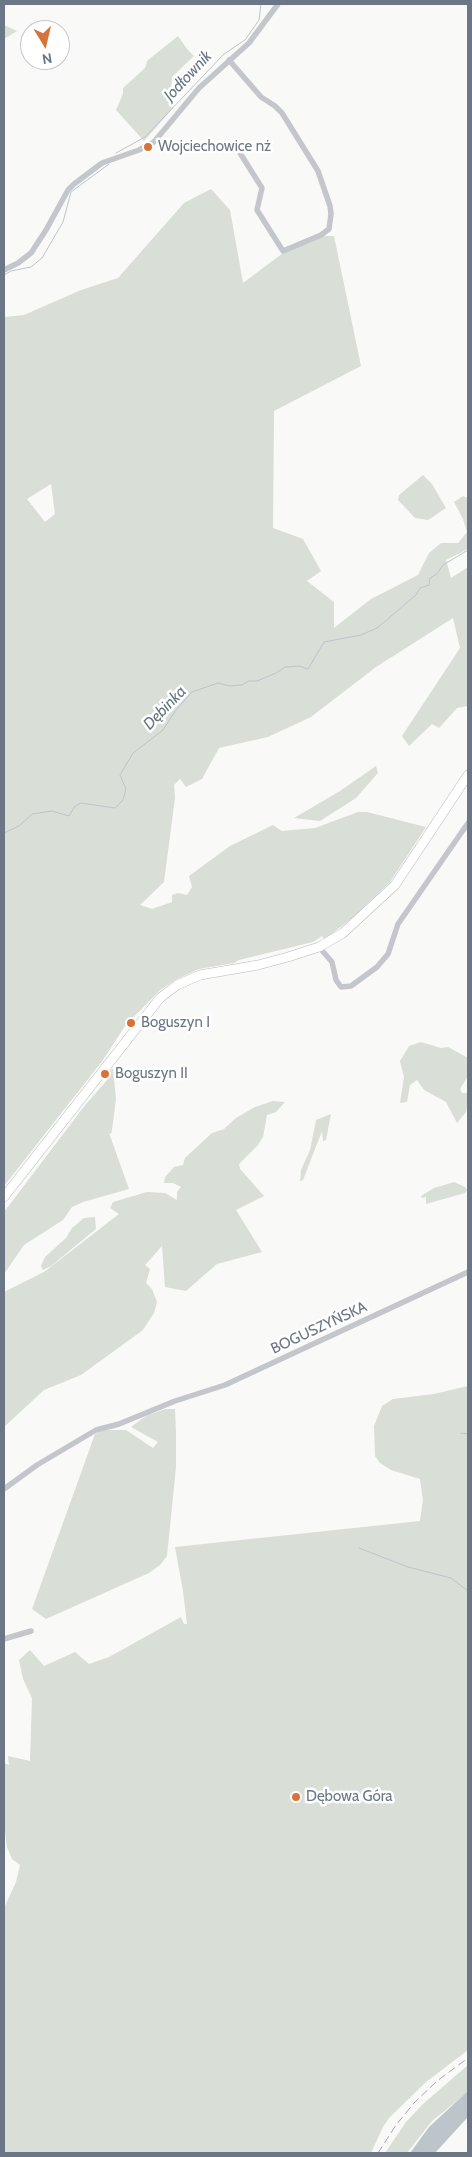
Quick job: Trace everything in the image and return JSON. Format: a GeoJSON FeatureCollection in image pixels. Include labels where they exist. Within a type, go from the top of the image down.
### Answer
{"type":"FeatureCollection","features":[{"type":"Feature","properties":{"kind":"highway"},"geometry":{"type":"LineString","coordinates":[[4,1197],[130,1034],[166,993],[177,985],[200,975],[258,965],[319,947],[343,933],[395,885],[468,775]]}},
{"type":"Feature","properties":{"kind":"street"},"geometry":{"type":"LineString","coordinates":[[4,270],[18,263],[31,252],[46,230],[68,190],[74,184],[102,163],[139,150],[154,142],[199,88],[249,43],[278,4]]}},
{"type":"Feature","properties":{"kind":"street"},"geometry":{"type":"LineString","coordinates":[[229,60],[261,97],[282,113],[318,171],[332,214],[329,229],[321,235],[283,252],[257,210],[262,188],[240,153]]}},
{"type":"Feature","properties":{"kind":"street"},"geometry":{"type":"LineString","coordinates":[[319,947],[332,962],[336,980],[342,987],[347,988],[358,982],[377,967],[388,954],[398,924],[468,822]]}},
{"type":"Feature","properties":{"kind":"street","name":"BOGUSZYŃSKA"},"geometry":{"type":"LineString","coordinates":[[4,1489],[37,1465],[96,1430],[119,1424],[178,1400],[225,1384],[468,1272]]}},
{"type":"Feature","properties":{"kind":"street"},"geometry":{"type":"LineString","coordinates":[[4,1639],[31,1631]]}},
{"type":"Feature","properties":{"kind":"shaded area"},"geometry":{"type":"Polygon","coordinates":[[[4,25],[17,31],[4,39],[4,25]]]}},
{"type":"Feature","properties":{"kind":"shaded area"},"geometry":{"type":"Polygon","coordinates":[[[178,36],[194,56],[172,77],[170,102],[174,107],[144,141],[116,110],[123,94],[123,88],[145,68],[147,61],[178,36]]]}},
{"type":"Feature","properties":{"kind":"shaded area"},"geometry":{"type":"Polygon","coordinates":[[[211,189],[230,210],[243,283],[283,253],[321,236],[334,236],[361,366],[274,411],[273,528],[303,539],[321,571],[307,581],[334,602],[334,628],[371,599],[418,575],[429,553],[441,543],[458,543],[467,532],[454,502],[463,496],[468,498],[468,549],[446,560],[451,578],[468,567],[468,706],[457,708],[439,728],[432,724],[409,746],[402,736],[460,648],[453,618],[376,667],[311,717],[268,737],[219,748],[202,779],[186,787],[180,779],[174,785],[175,798],[164,882],[140,905],[152,909],[172,902],[172,895],[178,893],[187,895],[192,887],[189,876],[230,846],[273,825],[282,831],[315,828],[358,812],[367,812],[426,827],[390,882],[352,918],[329,936],[324,939],[322,936],[313,942],[239,960],[234,963],[199,969],[175,980],[160,990],[125,1026],[103,1060],[4,1186],[4,317],[24,315],[81,290],[118,278],[184,203],[211,189]],[[51,484],[27,499],[45,522],[55,514],[51,484]]]}},
{"type":"Feature","properties":{"kind":"shaded area"},"geometry":{"type":"Polygon","coordinates":[[[423,475],[432,484],[446,508],[428,520],[415,518],[398,500],[399,495],[423,475]]]}},
{"type":"Feature","properties":{"kind":"shaded area"},"geometry":{"type":"Polygon","coordinates":[[[376,766],[378,773],[356,798],[320,821],[294,818],[340,791],[376,766]]]}},
{"type":"Feature","properties":{"kind":"shaded area"},"geometry":{"type":"Polygon","coordinates":[[[421,1042],[441,1048],[448,1047],[468,1058],[468,1076],[460,1089],[462,1093],[468,1093],[468,1101],[466,1112],[457,1123],[446,1102],[424,1090],[417,1080],[410,1085],[407,1102],[400,1103],[404,1077],[400,1061],[409,1046],[421,1042]]]}},
{"type":"Feature","properties":{"kind":"shaded area"},"geometry":{"type":"Polygon","coordinates":[[[113,1068],[116,1099],[112,1130],[111,1134],[109,1133],[129,1189],[72,1207],[63,1220],[24,1245],[4,1274],[4,1212],[86,1104],[109,1078],[109,1072],[113,1068]]]}},
{"type":"Feature","properties":{"kind":"shaded area"},"geometry":{"type":"Polygon","coordinates":[[[273,1101],[285,1102],[276,1112],[267,1115],[263,1137],[258,1145],[239,1164],[240,1169],[264,1196],[236,1210],[262,1252],[217,1264],[186,1291],[165,1287],[162,1246],[145,1265],[150,1269],[146,1283],[152,1289],[157,1302],[154,1313],[143,1330],[81,1375],[44,1390],[4,1427],[4,1292],[44,1272],[119,1214],[110,1208],[113,1202],[147,1192],[165,1193],[177,1200],[177,1192],[181,1187],[173,1183],[164,1183],[165,1177],[174,1167],[183,1165],[185,1158],[212,1133],[224,1129],[236,1118],[255,1107],[273,1101]]]}},
{"type":"Feature","properties":{"kind":"shaded area"},"geometry":{"type":"Polygon","coordinates":[[[331,1114],[326,1140],[323,1141],[322,1131],[303,1180],[300,1181],[301,1170],[310,1150],[316,1120],[331,1114]]]}},
{"type":"Feature","properties":{"kind":"shaded area"},"geometry":{"type":"Polygon","coordinates":[[[454,1182],[465,1187],[467,1190],[465,1193],[426,1204],[426,1197],[422,1198],[421,1196],[434,1188],[454,1182]]]}},
{"type":"Feature","properties":{"kind":"shaded area"},"geometry":{"type":"Polygon","coordinates":[[[95,1217],[96,1229],[51,1266],[43,1270],[41,1266],[45,1257],[66,1238],[72,1228],[84,1218],[95,1217]]]}},
{"type":"Feature","properties":{"kind":"shaded area"},"geometry":{"type":"Polygon","coordinates":[[[468,1386],[468,2050],[426,2082],[389,2118],[371,2153],[4,2153],[4,1908],[16,1882],[20,1865],[12,1859],[7,1847],[4,1825],[4,1763],[9,1765],[8,1756],[30,1761],[32,1698],[23,1679],[19,1660],[30,1650],[44,1666],[75,1652],[89,1664],[109,1657],[181,1617],[184,1624],[187,1624],[175,1547],[420,1521],[423,1500],[420,1479],[391,1470],[380,1463],[375,1456],[374,1426],[382,1406],[393,1399],[434,1394],[468,1386]]]}},
{"type":"Feature","properties":{"kind":"shaded area"},"geometry":{"type":"Polygon","coordinates":[[[165,1409],[175,1409],[176,1433],[176,1467],[167,1556],[160,1565],[149,1573],[46,1619],[32,1609],[95,1434],[104,1430],[126,1430],[153,1448],[158,1442],[131,1427],[146,1416],[165,1409]]]}},
{"type":"Feature","properties":{"kind":"shaded area"},"geometry":{"type":"Polygon","coordinates":[[[468,2065],[468,2092],[432,2121],[407,2153],[385,2153],[406,2122],[423,2104],[468,2065]]]}},
{"type":"Feature","properties":{"kind":"shaded area"},"geometry":{"type":"Polygon","coordinates":[[[468,2091],[468,2117],[435,2153],[410,2153],[429,2127],[468,2091]]]}},
{"type":"Feature","properties":{"kind":"waterway","name":"Jodłownik"},"geometry":{"type":"LineString","coordinates":[[116,153],[145,137],[224,54],[245,40],[259,20],[261,4]]}},
{"type":"Feature","properties":{"kind":"waterway","name":"Jodłownik"},"geometry":{"type":"LineString","coordinates":[[4,275],[11,271],[31,267],[42,258],[63,222],[71,192],[109,164]]}},
{"type":"Feature","properties":{"kind":"waterway","name":"Dębinka"},"geometry":{"type":"LineString","coordinates":[[4,833],[19,826],[32,814],[52,811],[69,816],[75,806],[81,803],[115,808],[123,800],[126,789],[120,775],[133,753],[163,730],[176,710],[192,692],[218,683],[230,686],[257,681],[285,667],[299,666],[308,669],[324,642],[361,635],[377,628],[416,595],[420,588],[429,585],[430,578],[437,574],[443,565],[468,550]]}},
{"type":"Feature","properties":{"kind":"waterway"},"geometry":{"type":"LineString","coordinates":[[461,1433],[468,1434]]}},
{"type":"Feature","properties":{"kind":"waterway"},"geometry":{"type":"LineString","coordinates":[[359,1548],[408,1567],[451,1578],[468,1591]]}},
{"type":"Feature","properties":{"kind":"railway"},"geometry":{"type":"LineString","coordinates":[[378,2153],[396,2125],[414,2103],[437,2081],[468,2058]]}},
{"type":"Feature","properties":{"kind":"place","name":"Wojciechowice nż"},"geometry":{"type":"Point","coordinates":[148,147]}},
{"type":"Feature","properties":{"kind":"place","name":"Boguszyn I"},"geometry":{"type":"Point","coordinates":[131,1023]}},
{"type":"Feature","properties":{"kind":"place","name":"Boguszyn II"},"geometry":{"type":"Point","coordinates":[105,1074]}},
{"type":"Feature","properties":{"kind":"place","name":"Dębowa Góra"},"geometry":{"type":"Point","coordinates":[296,1797]}}]}
